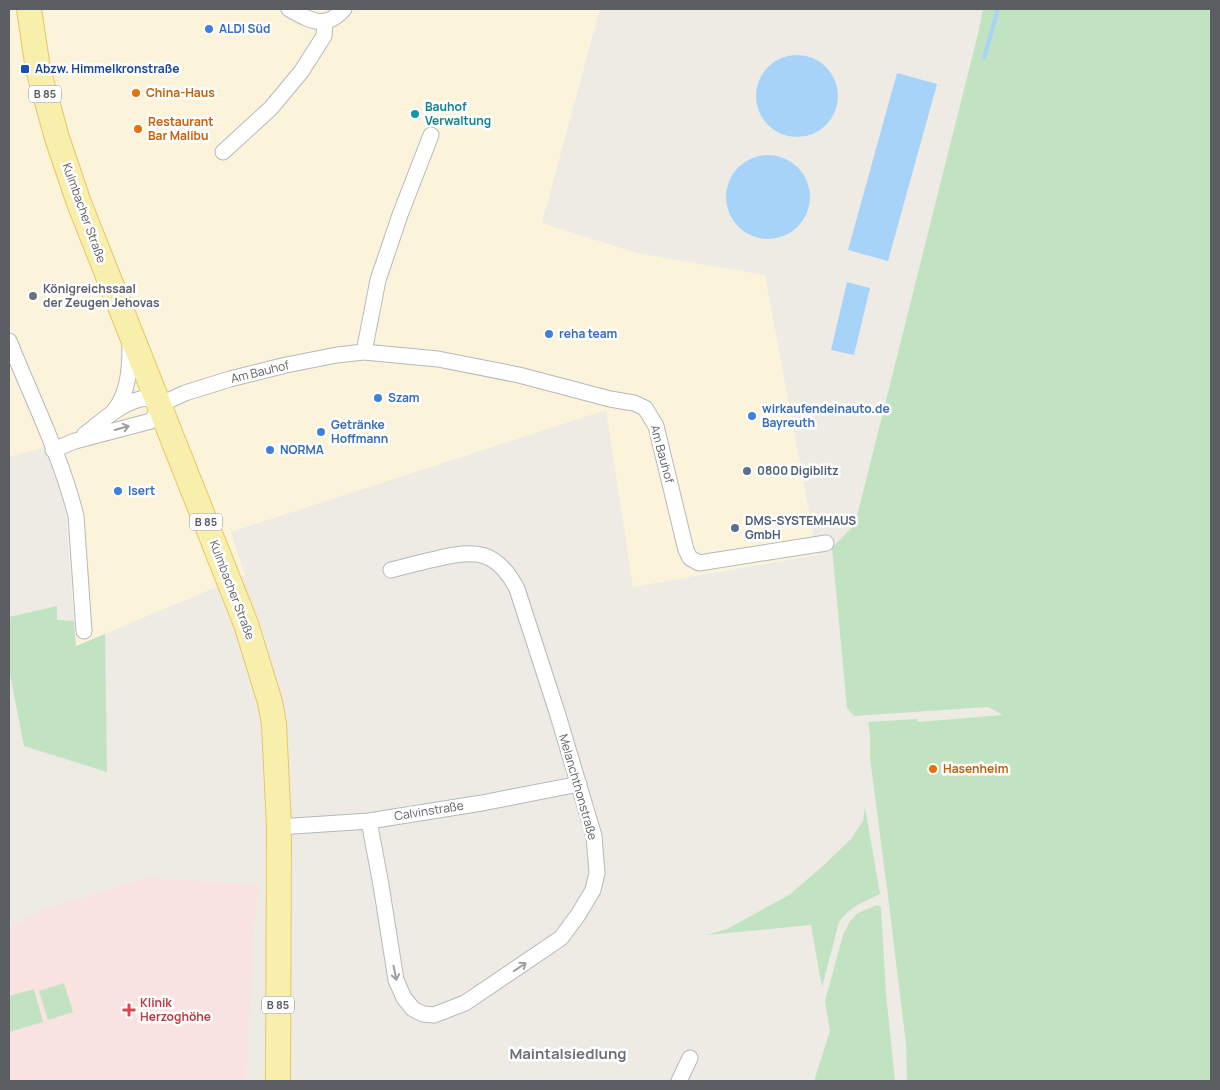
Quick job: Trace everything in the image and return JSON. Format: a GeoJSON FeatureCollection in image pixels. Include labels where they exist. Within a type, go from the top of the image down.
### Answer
{"type":"FeatureCollection","features":[{"type":"Feature","properties":{"kind":"main road","name":"Kulmbacher Straße"},"geometry":{"type":"LineString","coordinates":[[29,9],[38,69],[57,138],[79,203],[246,624],[264,677],[274,724],[278,827],[278,1081]]}},
{"type":"Feature","properties":{"kind":"street"},"geometry":{"type":"LineString","coordinates":[[289,9],[311,21],[324,22],[338,16],[344,9]]}},
{"type":"Feature","properties":{"kind":"street"},"geometry":{"type":"LineString","coordinates":[[223,152],[271,108],[301,72],[324,36],[324,22]]}},
{"type":"Feature","properties":{"kind":"street"},"geometry":{"type":"LineString","coordinates":[[364,352],[378,280],[400,215],[431,135]]}},
{"type":"Feature","properties":{"kind":"street"},"geometry":{"type":"LineString","coordinates":[[110,415],[120,404],[125,391],[130,362],[131,335]]}},
{"type":"Feature","properties":{"kind":"street"},"geometry":{"type":"LineString","coordinates":[[9,341],[72,500],[76,516],[84,631]]}},
{"type":"Feature","properties":{"kind":"street","name":"Am Bauhof"},"geometry":{"type":"LineString","coordinates":[[159,405],[185,393],[240,376],[311,360],[364,352],[438,359],[519,374],[645,408],[656,426],[686,550],[690,558],[699,563],[826,543]]}},
{"type":"Feature","properties":{"kind":"street"},"geometry":{"type":"LineString","coordinates":[[53,450],[75,441],[151,421],[159,405],[147,398],[139,399],[110,415],[75,441]]}},
{"type":"Feature","properties":{"kind":"street","name":"Melanchthonstraße"},"geometry":{"type":"LineString","coordinates":[[369,821],[396,980],[404,998],[413,1009],[423,1014],[434,1015],[464,1002],[562,938],[593,890],[597,873],[594,836],[517,589],[506,572],[492,559],[478,553],[471,552],[443,557],[391,570]]}},
{"type":"Feature","properties":{"kind":"street","name":"Calvinstraße"},"geometry":{"type":"LineString","coordinates":[[278,827],[369,821],[482,803],[579,784]]}},
{"type":"Feature","properties":{"kind":"street"},"geometry":{"type":"LineString","coordinates":[[679,1081],[690,1058]]}},
{"type":"Feature","properties":{"kind":"shaded area"},"geometry":{"type":"Polygon","coordinates":[[[9,9],[600,9],[542,223],[637,253],[765,275],[817,555],[633,587],[606,410],[231,532],[245,575],[76,646],[65,503],[44,447],[9,457],[9,9]]]}},
{"type":"Feature","properties":{"kind":"shaded area","name":"Klinik Herzoghöhe"},"geometry":{"type":"Polygon","coordinates":[[[147,878],[259,885],[253,939],[246,1081],[9,1081],[9,929],[42,910],[147,878]]]}},
{"type":"Feature","properties":{"kind":"green space"},"geometry":{"type":"Polygon","coordinates":[[[983,9],[1211,9],[1211,1081],[907,1081],[906,1044],[870,758],[868,722],[917,719],[918,722],[1003,715],[988,707],[854,716],[847,708],[832,548],[855,524],[983,9]]]}},
{"type":"Feature","properties":{"kind":"green space"},"geometry":{"type":"Polygon","coordinates":[[[57,606],[57,620],[74,621],[76,646],[105,634],[107,772],[24,746],[9,674],[9,617],[57,606]]]}},
{"type":"Feature","properties":{"kind":"green space"},"geometry":{"type":"Polygon","coordinates":[[[865,807],[880,894],[862,902],[839,922],[822,987],[811,925],[707,935],[727,929],[789,895],[851,839],[863,821],[865,807]]]}},
{"type":"Feature","properties":{"kind":"green space"},"geometry":{"type":"Polygon","coordinates":[[[877,905],[881,907],[886,994],[895,1081],[814,1081],[830,1031],[825,1001],[843,935],[850,921],[858,913],[877,905]]]}},
{"type":"Feature","properties":{"kind":"green space"},"geometry":{"type":"Polygon","coordinates":[[[64,983],[73,1012],[48,1020],[39,991],[64,983]]]}},
{"type":"Feature","properties":{"kind":"green space"},"geometry":{"type":"Polygon","coordinates":[[[34,989],[43,1022],[9,1032],[9,996],[34,989]]]}},
{"type":"Feature","properties":{"kind":"water"},"geometry":{"type":"Polygon","coordinates":[[[797,55],[813,58],[826,67],[835,80],[838,96],[835,112],[826,125],[813,134],[797,137],[781,134],[768,125],[759,112],[756,96],[759,80],[768,67],[781,58],[797,55]]]}},
{"type":"Feature","properties":{"kind":"water"},"geometry":{"type":"Polygon","coordinates":[[[897,73],[937,84],[888,261],[848,250],[897,73]]]}},
{"type":"Feature","properties":{"kind":"water"},"geometry":{"type":"Polygon","coordinates":[[[768,155],[784,158],[798,167],[807,181],[810,197],[807,213],[798,227],[784,236],[768,239],[752,236],[738,227],[729,213],[726,197],[729,181],[738,167],[752,158],[768,155]]]}},
{"type":"Feature","properties":{"kind":"water"},"geometry":{"type":"Polygon","coordinates":[[[847,282],[870,288],[854,355],[831,350],[847,282]]]}},
{"type":"Feature","properties":{"kind":"waterway"},"geometry":{"type":"LineString","coordinates":[[984,58],[998,9]]}},
{"type":"Feature","properties":{"kind":"place","name":"ALDI Süd"},"geometry":{"type":"Point","coordinates":[209,29]}},
{"type":"Feature","properties":{"kind":"place","name":"Abzw. Himmelkronstraße"},"geometry":{"type":"Point","coordinates":[25,69]}},
{"type":"Feature","properties":{"kind":"place","name":"China-Haus"},"geometry":{"type":"Point","coordinates":[136,93]}},
{"type":"Feature","properties":{"kind":"place","name":"Bauhof Verwaltung"},"geometry":{"type":"Point","coordinates":[415,114]}},
{"type":"Feature","properties":{"kind":"place","name":"Restaurant Bar Malibu"},"geometry":{"type":"Point","coordinates":[138,129]}},
{"type":"Feature","properties":{"kind":"place","name":"Königreichssaal der Zeugen Jehovas"},"geometry":{"type":"Point","coordinates":[33,296]}},
{"type":"Feature","properties":{"kind":"place","name":"reha team"},"geometry":{"type":"Point","coordinates":[549,334]}},
{"type":"Feature","properties":{"kind":"place","name":"Szam"},"geometry":{"type":"Point","coordinates":[378,398]}},
{"type":"Feature","properties":{"kind":"place","name":"wirkaufendeinauto.de Bayreuth"},"geometry":{"type":"Point","coordinates":[752,416]}},
{"type":"Feature","properties":{"kind":"place","name":"Getränke Hoffmann"},"geometry":{"type":"Point","coordinates":[321,432]}},
{"type":"Feature","properties":{"kind":"place","name":"NORMA"},"geometry":{"type":"Point","coordinates":[270,450]}},
{"type":"Feature","properties":{"kind":"place","name":"0800 Digiblitz"},"geometry":{"type":"Point","coordinates":[747,471]}},
{"type":"Feature","properties":{"kind":"place","name":"Isert"},"geometry":{"type":"Point","coordinates":[118,491]}},
{"type":"Feature","properties":{"kind":"place","name":"DMS-SYSTEMHAUS GmbH"},"geometry":{"type":"Point","coordinates":[735,528]}},
{"type":"Feature","properties":{"kind":"place","name":"Hasenheim"},"geometry":{"type":"Point","coordinates":[933,769]}},
{"type":"Feature","properties":{"kind":"place","name":"Klinik Herzoghöhe"},"geometry":{"type":"Point","coordinates":[129,1010]}},
{"type":"Feature","properties":{"kind":"district","name":"Maintalsiedlung"},"geometry":{"type":"Point","coordinates":[568,1054]}}]}
